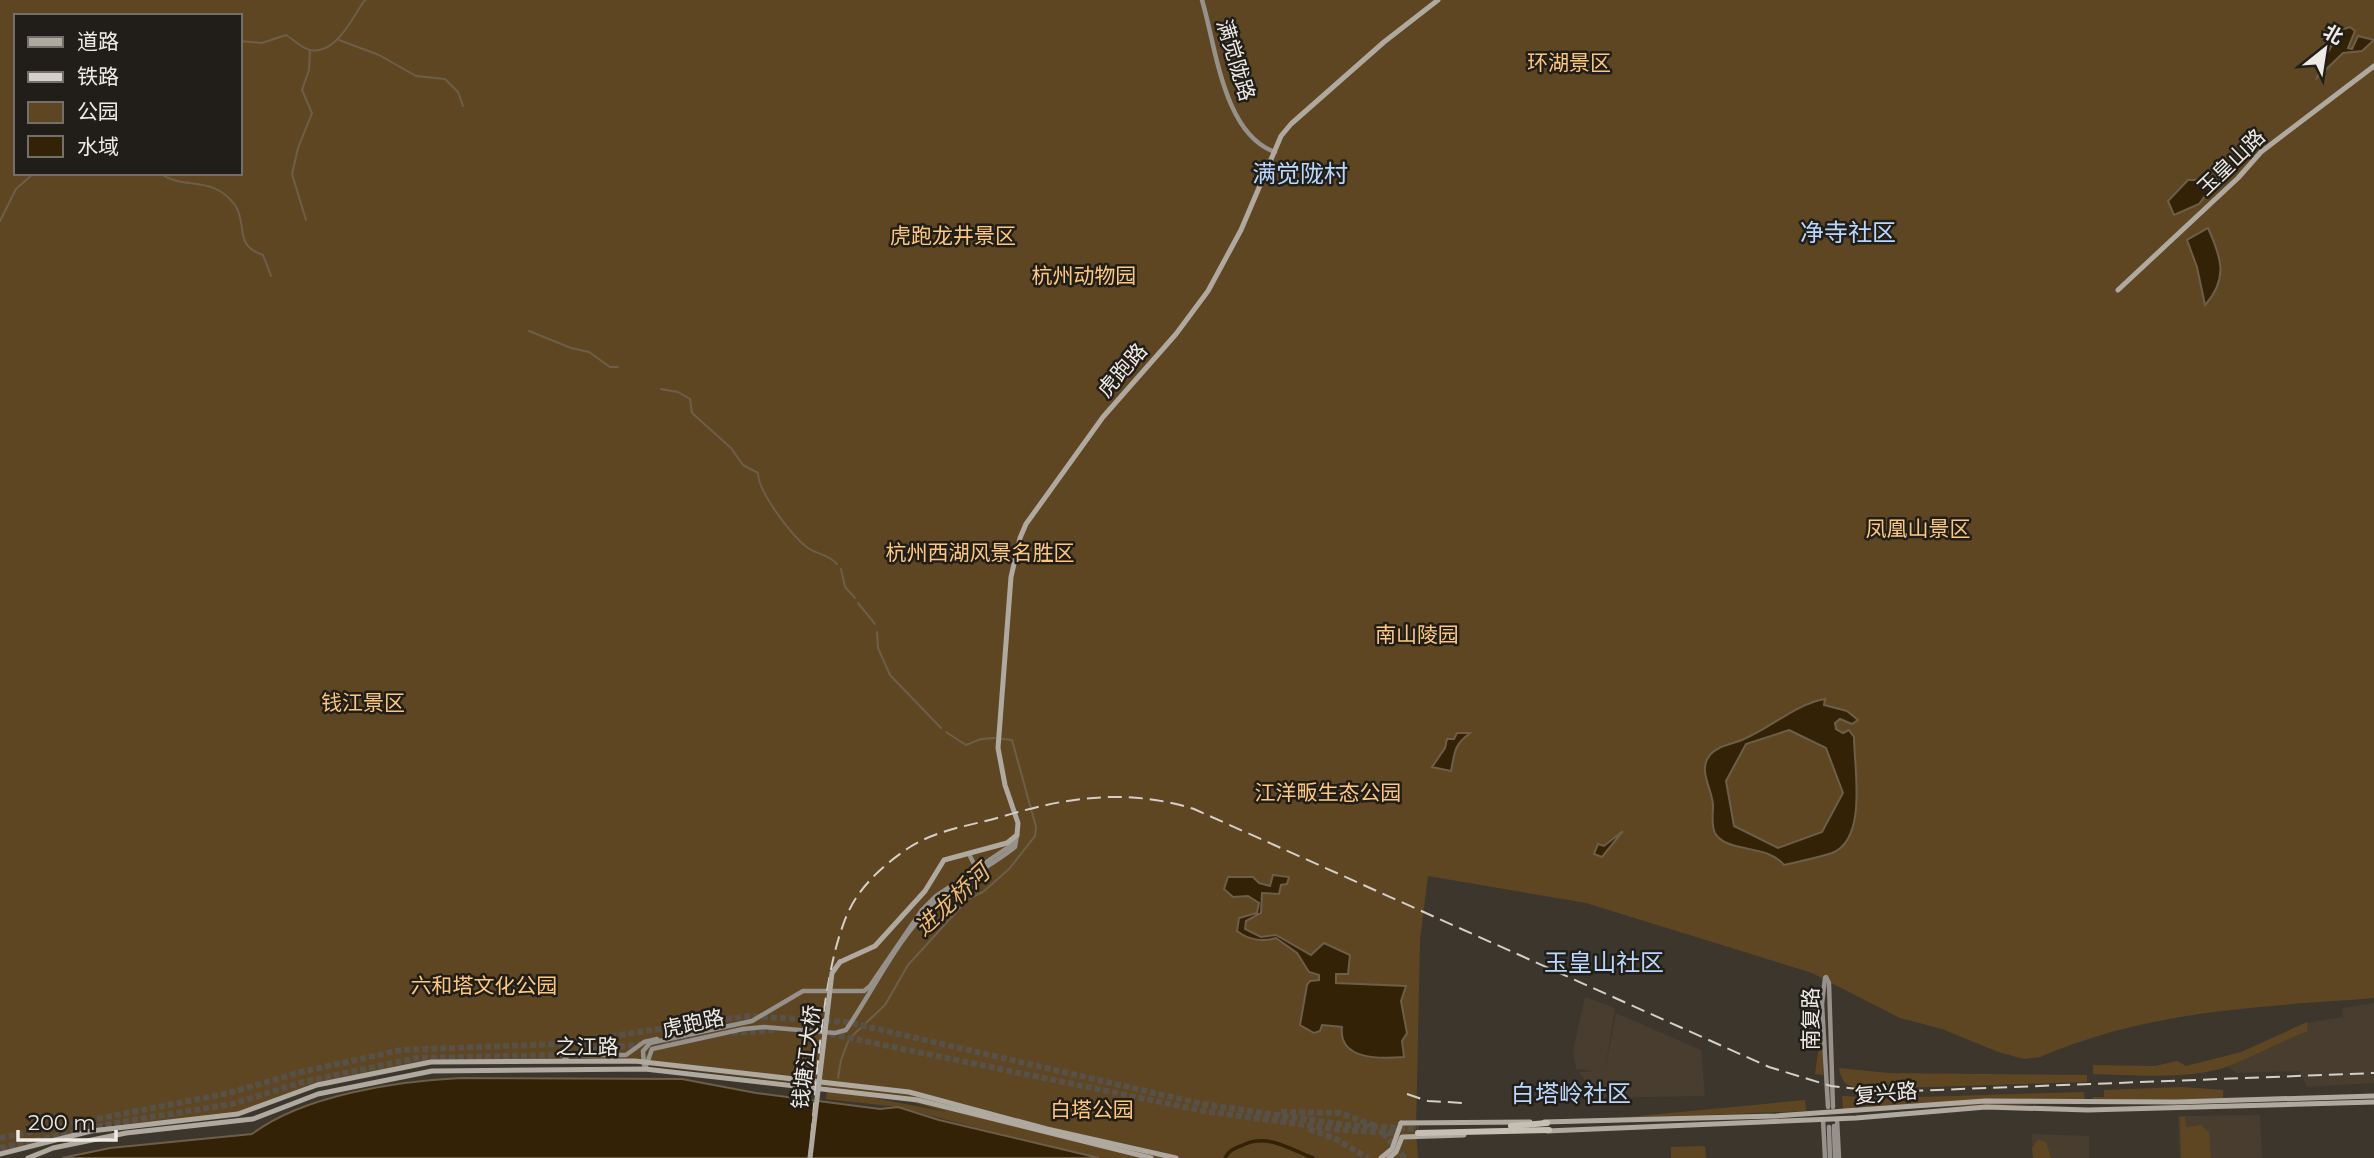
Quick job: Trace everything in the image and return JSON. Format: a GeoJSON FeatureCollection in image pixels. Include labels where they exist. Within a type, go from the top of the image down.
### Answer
{"type":"FeatureCollection","features":[{"type":"Feature","properties":{"kind":"highway"},"geometry":{"type":"LineString","coordinates":[[1418,1131],[1548,1126]]}},
{"type":"Feature","properties":{"kind":"main road","name":"满觉陇路"},"geometry":{"type":"LineString","coordinates":[[1202,0],[1223,81],[1241,124],[1249,137],[1276,152]]}},
{"type":"Feature","properties":{"kind":"main road","name":"虎跑路"},"geometry":{"type":"LineString","coordinates":[[645,1069],[649,1053],[657,1046],[743,1029],[764,1027],[835,1033],[846,1030],[865,996],[923,916],[937,901],[1010,846],[1017,835],[1018,823],[1005,785],[998,748],[1011,577],[1026,524],[1122,391],[1176,334],[1202,300],[1229,254],[1281,136],[1291,124],[1384,42],[1438,0]]}},
{"type":"Feature","properties":{"kind":"main road","name":"玉皇山路"},"geometry":{"type":"LineString","coordinates":[[2118,290],[2238,178],[2261,152],[2374,66]]}},
{"type":"Feature","properties":{"kind":"main road"},"geometry":{"type":"LineString","coordinates":[[968,854],[1007,843],[1017,835]]}},
{"type":"Feature","properties":{"kind":"main road"},"geometry":{"type":"LineString","coordinates":[[968,854],[978,871]]}},
{"type":"Feature","properties":{"kind":"main road"},"geometry":{"type":"LineString","coordinates":[[968,854],[971,873]]}},
{"type":"Feature","properties":{"kind":"main road","name":"钱塘江大桥"},"geometry":{"type":"LineString","coordinates":[[810,1158],[831,974],[840,962],[875,946],[925,891],[944,860],[968,854]]}},
{"type":"Feature","properties":{"kind":"main road","name":"虎跑路"},"geometry":{"type":"LineString","coordinates":[[646,1062],[643,1051],[650,1043],[752,1021],[803,992],[864,991],[922,910],[971,873],[978,871]]}},
{"type":"Feature","properties":{"kind":"main road","name":"南复路"},"geometry":{"type":"LineString","coordinates":[[1826,977],[1829,983],[1831,1107],[1822,1004],[1826,977]]}},
{"type":"Feature","properties":{"kind":"main road"},"geometry":{"type":"LineString","coordinates":[[563,1061],[569,1055],[626,1055],[649,1040],[675,1037]]}},
{"type":"Feature","properties":{"kind":"main road","name":"之江路"},"geometry":{"type":"LineString","coordinates":[[0,1154],[91,1131],[238,1114],[317,1085],[431,1062],[563,1061],[646,1062],[909,1092],[1047,1129],[1176,1158]]}},
{"type":"Feature","properties":{"kind":"main road","name":"之江路"},"geometry":{"type":"LineString","coordinates":[[28,1158],[53,1148],[126,1133],[253,1119],[318,1094],[432,1071],[645,1069],[906,1098],[1151,1158]]}},
{"type":"Feature","properties":{"kind":"main road","name":"复兴路"},"geometry":{"type":"LineString","coordinates":[[1402,1137],[1985,1101],[2176,1102],[2374,1096]]}},
{"type":"Feature","properties":{"kind":"main road","name":"复兴路"},"geometry":{"type":"LineString","coordinates":[[1401,1123],[1548,1126],[1837,1119],[1986,1107],[2088,1110],[2374,1102]]}},
{"type":"Feature","properties":{"kind":"main road"},"geometry":{"type":"LineString","coordinates":[[1823,1119],[1833,1158]]}},
{"type":"Feature","properties":{"kind":"main road"},"geometry":{"type":"LineString","coordinates":[[1833,1158],[1837,1119]]}},
{"type":"Feature","properties":{"kind":"main road"},"geometry":{"type":"LineString","coordinates":[[1389,1158],[1396,1152],[1402,1137],[1401,1123]]}},
{"type":"Feature","properties":{"kind":"main road"},"geometry":{"type":"LineString","coordinates":[[1381,1158],[1392,1149],[1401,1123]]}},
{"type":"Feature","properties":{"kind":"main road"},"geometry":{"type":"LineString","coordinates":[[1832,1127],[1833,1158]]}},
{"type":"Feature","properties":{"kind":"shaded area"},"geometry":{"type":"Polygon","coordinates":[[[1585,997],[1615,1008],[1605,1071],[1616,1013],[1701,1050],[1705,1096],[1598,1098],[1579,1072],[1594,1071],[1576,1069],[1573,1050],[1585,997]]]}},
{"type":"Feature","properties":{"kind":"shaded area"},"geometry":{"type":"Polygon","coordinates":[[[2374,1003],[2374,1083],[2307,1087],[2299,1071],[2237,1073],[2227,1067],[2271,1045],[2308,1031],[2307,1023],[2343,1017],[2342,1008],[2374,1003]]]}},
{"type":"Feature","properties":{"kind":"shaded area"},"geometry":{"type":"Polygon","coordinates":[[[2260,1115],[2262,1158],[2180,1158],[2178,1116],[2260,1115]]]}},
{"type":"Feature","properties":{"kind":"shaded area"},"geometry":{"type":"Polygon","coordinates":[[[2032,1134],[2089,1136],[2089,1158],[2033,1158],[2032,1134]]]}},
{"type":"Feature","properties":{"kind":"green space","name":"杭州西湖风景名胜区"},"geometry":{"type":"Polygon","coordinates":[[[0,0],[2374,0],[2374,998],[2246,1008],[2163,1020],[2122,1029],[2040,1057],[2024,1059],[1998,1052],[1942,1029],[1900,1018],[1812,973],[1586,903],[1428,876],[1420,939],[1416,1131],[1418,1158],[1093,1158],[898,1107],[826,1099],[827,1089],[947,1112],[905,1100],[837,1088],[569,1056],[563,1061],[431,1062],[317,1085],[238,1114],[101,1126],[0,1152],[0,0]]]}},
{"type":"Feature","properties":{"kind":"green space"},"geometry":{"type":"Polygon","coordinates":[[[1806,1004],[1822,1007],[1823,1075],[1815,1074],[1819,1046],[1817,1027],[1812,1027],[1813,1040],[1807,1039],[1806,1004]]]}},
{"type":"Feature","properties":{"kind":"green space"},"geometry":{"type":"Polygon","coordinates":[[[2307,1022],[2308,1031],[2239,1062],[2214,1070],[2162,1076],[2093,1074],[2093,1065],[2155,1066],[2177,1061],[2186,1066],[2241,1052],[2307,1022]]]}},
{"type":"Feature","properties":{"kind":"green space"},"geometry":{"type":"Polygon","coordinates":[[[1839,1068],[1889,1073],[2087,1075],[2087,1082],[1867,1089],[1845,1082],[1839,1068]]]}},
{"type":"Feature","properties":{"kind":"green space"},"geometry":{"type":"Polygon","coordinates":[[[2182,1087],[2223,1090],[2223,1098],[2092,1103],[2093,1097],[2104,1097],[2104,1090],[2182,1087]]]}},
{"type":"Feature","properties":{"kind":"green space"},"geometry":{"type":"Polygon","coordinates":[[[2084,1092],[2085,1103],[1843,1109],[1842,1096],[1886,1098],[2084,1092]]]}},
{"type":"Feature","properties":{"kind":"green space"},"geometry":{"type":"Polygon","coordinates":[[[1805,1100],[1806,1111],[1607,1119],[1805,1100]]]}},
{"type":"Feature","properties":{"kind":"green space"},"geometry":{"type":"Polygon","coordinates":[[[2180,1117],[2185,1117],[2186,1127],[2201,1125],[2209,1132],[2211,1158],[2181,1158],[2180,1117]]]}},
{"type":"Feature","properties":{"kind":"green space"},"geometry":{"type":"Polygon","coordinates":[[[2038,1140],[2046,1142],[2051,1158],[2033,1158],[2032,1148],[2038,1140]]]}},
{"type":"Feature","properties":{"kind":"green space"},"geometry":{"type":"Polygon","coordinates":[[[1705,1146],[1706,1158],[1671,1158],[1671,1147],[1705,1146]]]}},
{"type":"Feature","properties":{"kind":"water"},"geometry":{"type":"Polygon","coordinates":[[[2350,27],[2355,31],[2348,48],[2352,49],[2358,36],[2374,40],[2362,51],[2343,53],[2317,78],[2324,59],[2341,30],[2350,27]]]}},
{"type":"Feature","properties":{"kind":"water"},"geometry":{"type":"Polygon","coordinates":[[[2188,180],[2203,180],[2213,185],[2199,204],[2174,215],[2168,201],[2188,180]]]}},
{"type":"Feature","properties":{"kind":"water"},"geometry":{"type":"Polygon","coordinates":[[[2208,228],[2219,258],[2220,276],[2213,295],[2205,305],[2197,267],[2187,240],[2208,228]]]}},
{"type":"Feature","properties":{"kind":"water"},"geometry":{"type":"Polygon","coordinates":[[[1825,699],[1824,705],[1847,711],[1858,720],[1852,724],[1840,719],[1835,723],[1836,729],[1843,733],[1849,730],[1854,737],[1857,783],[1855,818],[1851,833],[1843,845],[1832,853],[1784,865],[1768,854],[1720,839],[1714,830],[1713,806],[1705,774],[1706,761],[1710,755],[1717,749],[1740,741],[1814,702],[1825,699]],[[1789,730],[1746,744],[1726,781],[1734,826],[1778,848],[1822,832],[1843,793],[1826,748],[1789,730]]]}},
{"type":"Feature","properties":{"kind":"water"},"geometry":{"type":"Polygon","coordinates":[[[1457,733],[1470,733],[1454,754],[1451,771],[1432,767],[1445,748],[1447,739],[1454,739],[1457,733]]]}},
{"type":"Feature","properties":{"kind":"water"},"geometry":{"type":"Polygon","coordinates":[[[1623,831],[1602,857],[1594,854],[1598,844],[1604,846],[1623,831]]]}},
{"type":"Feature","properties":{"kind":"water"},"geometry":{"type":"Polygon","coordinates":[[[1273,875],[1289,877],[1287,884],[1281,885],[1279,894],[1262,893],[1261,913],[1246,921],[1245,929],[1261,937],[1276,935],[1311,955],[1324,943],[1350,955],[1348,974],[1336,974],[1336,983],[1406,986],[1401,1001],[1407,1033],[1402,1041],[1404,1057],[1373,1057],[1354,1052],[1343,1038],[1342,1027],[1322,1025],[1320,1031],[1314,1033],[1300,1025],[1307,985],[1310,981],[1319,980],[1319,975],[1309,972],[1297,953],[1276,938],[1256,939],[1237,931],[1239,918],[1257,913],[1259,903],[1248,896],[1233,897],[1224,889],[1228,877],[1253,877],[1259,883],[1270,886],[1273,875]]]}},
{"type":"Feature","properties":{"kind":"water"},"geometry":{"type":"Polygon","coordinates":[[[461,1078],[682,1079],[756,1093],[880,1109],[898,1107],[939,1120],[1099,1158],[62,1158],[110,1148],[252,1134],[298,1109],[352,1092],[461,1078]]]}},
{"type":"Feature","properties":{"kind":"waterway"},"geometry":{"type":"LineString","coordinates":[[242,41],[262,43],[286,35],[307,49],[320,50],[336,41],[365,0]]}},
{"type":"Feature","properties":{"kind":"waterway"},"geometry":{"type":"LineString","coordinates":[[339,40],[379,55],[416,76],[445,79],[458,92],[463,106]]}},
{"type":"Feature","properties":{"kind":"waterway"},"geometry":{"type":"LineString","coordinates":[[306,220],[292,174],[298,148],[312,113],[302,90],[309,70],[310,50]]}},
{"type":"Feature","properties":{"kind":"waterway"},"geometry":{"type":"LineString","coordinates":[[0,221],[16,189],[32,175]]}},
{"type":"Feature","properties":{"kind":"waterway"},"geometry":{"type":"LineString","coordinates":[[164,175],[178,181],[217,189],[226,195],[239,212],[244,240],[254,251],[263,255],[271,276]]}},
{"type":"Feature","properties":{"kind":"waterway"},"geometry":{"type":"LineString","coordinates":[[529,331],[571,348],[589,352],[610,367],[618,367]]}},
{"type":"Feature","properties":{"kind":"waterway"},"geometry":{"type":"LineString","coordinates":[[661,389],[678,392],[690,399],[692,413],[731,448],[743,465],[758,473],[759,481],[770,502],[793,534],[808,548],[837,564]]}},
{"type":"Feature","properties":{"kind":"waterway"},"geometry":{"type":"LineString","coordinates":[[841,569],[845,587],[855,598]]}},
{"type":"Feature","properties":{"kind":"waterway"},"geometry":{"type":"LineString","coordinates":[[858,603],[875,624]]}},
{"type":"Feature","properties":{"kind":"waterway"},"geometry":{"type":"LineString","coordinates":[[877,632],[878,648],[890,675],[941,728]]}},
{"type":"Feature","properties":{"kind":"waterway"},"geometry":{"type":"LineString","coordinates":[[946,732],[966,745],[981,739],[995,738]]}},
{"type":"Feature","properties":{"kind":"waterway","name":"进龙桥河"},"geometry":{"type":"LineString","coordinates":[[838,1078],[849,1039],[885,1005],[908,965],[968,899],[983,892],[1009,869],[1035,836],[1036,827],[1012,740],[1002,739]]}},
{"type":"Feature","properties":{"kind":"waterway"},"geometry":{"type":"LineString","coordinates":[[1225,1158],[1235,1148],[1261,1141],[1270,1141],[1313,1158]]}},
{"type":"Feature","properties":{"kind":"tunnel"},"geometry":{"type":"LineString","coordinates":[[0,1138],[229,1093],[301,1072],[401,1050],[558,1044],[748,1016],[847,1022],[1202,1104],[1346,1125],[1418,1129]]}},
{"type":"Feature","properties":{"kind":"tunnel"},"geometry":{"type":"LineString","coordinates":[[732,1033],[777,1030]]}},
{"type":"Feature","properties":{"kind":"tunnel"},"geometry":{"type":"LineString","coordinates":[[830,1034],[1204,1111],[1342,1130],[1394,1133]]}},
{"type":"Feature","properties":{"kind":"tunnel"},"geometry":{"type":"LineString","coordinates":[[663,1042],[697,1037]]}},
{"type":"Feature","properties":{"kind":"tunnel"},"geometry":{"type":"LineString","coordinates":[[0,1148],[115,1123],[232,1104],[303,1082],[417,1058],[556,1055],[641,1044]]}},
{"type":"Feature","properties":{"kind":"tunnel"},"geometry":{"type":"LineString","coordinates":[[1281,1112],[1340,1113],[1376,1126]]}},
{"type":"Feature","properties":{"kind":"tunnel"},"geometry":{"type":"LineString","coordinates":[[1309,1129],[1336,1139],[1368,1158]]}},
{"type":"Feature","properties":{"kind":"tunnel"},"geometry":{"type":"LineString","coordinates":[[1383,1133],[1405,1158]]}},
{"type":"Feature","properties":{"kind":"railway"},"geometry":{"type":"LineString","coordinates":[[809,1158],[828,986],[844,922],[861,891],[895,858],[932,836],[1049,804],[1097,798],[1145,799],[1194,809],[1769,1067],[1831,1086],[1884,1092],[2374,1073]]}},
{"type":"Feature","properties":{"kind":"railway"},"geometry":{"type":"LineString","coordinates":[[1407,1094],[1428,1101],[1464,1103]]}},
{"type":"Feature","properties":{"kind":"district","name":"满觉陇村"},"geometry":{"type":"Point","coordinates":[1300,173]}},
{"type":"Feature","properties":{"kind":"district","name":"净寺社区"},"geometry":{"type":"Point","coordinates":[1848,232]}},
{"type":"Feature","properties":{"kind":"district","name":"玉皇山社区"},"geometry":{"type":"Point","coordinates":[1604,962]}},
{"type":"Feature","properties":{"kind":"district","name":"白塔岭社区"},"geometry":{"type":"Point","coordinates":[1571,1093]}},
{"type":"Feature","properties":{"kind":"park label","name":"环湖景区"},"geometry":{"type":"Point","coordinates":[1569,62]}},
{"type":"Feature","properties":{"kind":"park label","name":"虎跑龙井景区"},"geometry":{"type":"Point","coordinates":[953,235]}},
{"type":"Feature","properties":{"kind":"park label","name":"杭州动物园"},"geometry":{"type":"Point","coordinates":[1084,275]}},
{"type":"Feature","properties":{"kind":"park label","name":"凤凰山景区"},"geometry":{"type":"Point","coordinates":[1918,528]}},
{"type":"Feature","properties":{"kind":"park label","name":"南山陵园"},"geometry":{"type":"Point","coordinates":[1417,634]}},
{"type":"Feature","properties":{"kind":"park label","name":"钱江景区"},"geometry":{"type":"Point","coordinates":[363,702]}},
{"type":"Feature","properties":{"kind":"park label","name":"江洋畈生态公园"},"geometry":{"type":"Point","coordinates":[1328,792]}},
{"type":"Feature","properties":{"kind":"park label","name":"六和塔文化公园"},"geometry":{"type":"Point","coordinates":[484,985]}},
{"type":"Feature","properties":{"kind":"park label","name":"白塔公园"},"geometry":{"type":"Point","coordinates":[1092,1109]}}]}
